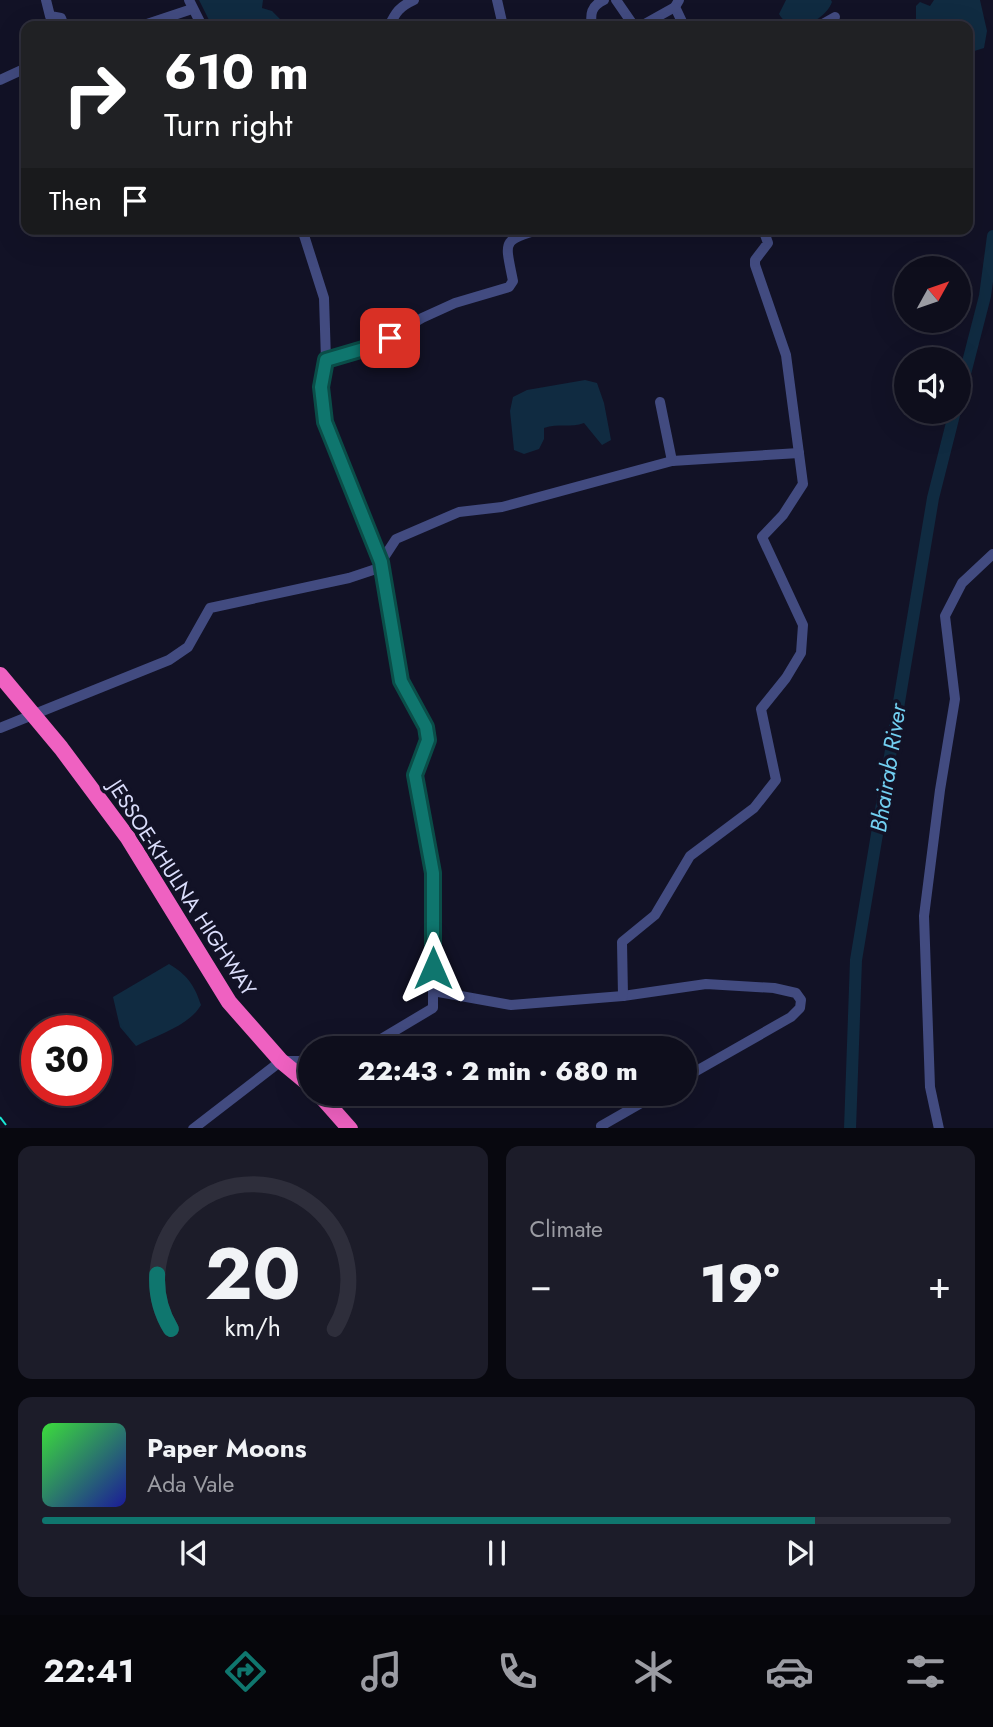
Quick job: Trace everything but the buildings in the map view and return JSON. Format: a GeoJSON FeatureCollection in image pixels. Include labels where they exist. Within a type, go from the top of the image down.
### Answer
{"type":"FeatureCollection","features":[{"type":"Feature","properties":{"kind":"highway","name":"JESSOE-KHULNA HIGHWAY"},"geometry":{"type":"LineString","coordinates":[[0,675],[128,838],[222,991],[282,1061],[298,1074]]}},
{"type":"Feature","properties":{"kind":"highway"},"geometry":{"type":"LineString","coordinates":[[330,1106],[349,1128]]}},
{"type":"Feature","properties":{"kind":"street"},"geometry":{"type":"LineString","coordinates":[[46,0],[51,16],[61,18],[62,21]]}},
{"type":"Feature","properties":{"kind":"street"},"geometry":{"type":"LineString","coordinates":[[391,21],[400,7],[414,0]]}},
{"type":"Feature","properties":{"kind":"street"},"geometry":{"type":"LineString","coordinates":[[497,0],[502,21]]}},
{"type":"Feature","properties":{"kind":"street"},"geometry":{"type":"LineString","coordinates":[[592,21],[594,6],[604,0]]}},
{"type":"Feature","properties":{"kind":"street"},"geometry":{"type":"LineString","coordinates":[[616,0],[631,21]]}},
{"type":"Feature","properties":{"kind":"street"},"geometry":{"type":"LineString","coordinates":[[649,21],[677,4],[682,21]]}},
{"type":"Feature","properties":{"kind":"street"},"geometry":{"type":"LineString","coordinates":[[153,21],[190,5],[199,21]]}},
{"type":"Feature","properties":{"kind":"street"},"geometry":{"type":"LineString","coordinates":[[828,21],[835,17]]}},
{"type":"Feature","properties":{"kind":"street"},"geometry":{"type":"LineString","coordinates":[[0,80],[21,70]]}},
{"type":"Feature","properties":{"kind":"street"},"geometry":{"type":"LineString","coordinates":[[304,235],[324,298],[326,360],[321,387],[325,422],[381,562],[401,681],[426,727],[428,740],[415,775],[433,873],[433,1008],[386,1036]]}},
{"type":"Feature","properties":{"kind":"street"},"geometry":{"type":"LineString","coordinates":[[326,360],[377,345],[422,318],[455,303],[509,286],[513,281],[508,255],[509,242],[522,235]]}},
{"type":"Feature","properties":{"kind":"street"},"geometry":{"type":"LineString","coordinates":[[623,996],[622,942],[654,915],[690,856],[754,808],[776,780],[761,709],[786,678],[801,653],[803,625],[762,537],[783,514],[803,484],[786,355],[755,265],[755,260],[768,243],[765,235]]}},
{"type":"Feature","properties":{"kind":"street"},"geometry":{"type":"LineString","coordinates":[[660,402],[672,461]]}},
{"type":"Feature","properties":{"kind":"street"},"geometry":{"type":"LineString","coordinates":[[0,728],[169,660],[188,647],[209,608],[349,578],[376,569],[396,539],[459,512],[502,507],[672,461],[799,453]]}},
{"type":"Feature","properties":{"kind":"street"},"geometry":{"type":"LineString","coordinates":[[939,1128],[930,1087],[924,916],[955,699],[946,616],[962,583],[993,554]]}},
{"type":"Feature","properties":{"kind":"street"},"geometry":{"type":"LineString","coordinates":[[433,991],[511,1005],[623,996],[706,984],[774,988],[796,993],[802,1000],[800,1008],[791,1017],[697,1071]]}},
{"type":"Feature","properties":{"kind":"street"},"geometry":{"type":"LineString","coordinates":[[194,1128],[282,1061],[298,1061]]}},
{"type":"Feature","properties":{"kind":"street"},"geometry":{"type":"LineString","coordinates":[[602,1128],[636,1106]]}},
{"type":"Feature","properties":{"kind":"water"},"geometry":{"type":"Polygon","coordinates":[[[199,0],[263,0],[262,8],[272,11],[282,21],[210,21],[199,0]]]}},
{"type":"Feature","properties":{"kind":"water"},"geometry":{"type":"Polygon","coordinates":[[[786,0],[832,2],[823,15],[814,21],[785,21],[779,14],[786,0]]]}},
{"type":"Feature","properties":{"kind":"water"},"geometry":{"type":"Polygon","coordinates":[[[934,0],[980,0],[987,31],[984,48],[973,51],[973,21],[916,21],[916,6],[920,2],[930,6],[934,0]]]}},
{"type":"Feature","properties":{"kind":"water"},"geometry":{"type":"Polygon","coordinates":[[[585,380],[597,383],[611,440],[602,445],[584,423],[554,426],[544,428],[544,439],[539,449],[524,454],[514,450],[510,411],[513,397],[527,390],[585,380]]]}},
{"type":"Feature","properties":{"kind":"water"},"geometry":{"type":"Polygon","coordinates":[[[169,964],[189,981],[201,1005],[189,1019],[136,1046],[120,1027],[113,997],[169,964]]]}},
{"type":"Feature","properties":{"kind":"waterway","name":"Bhairab River"},"geometry":{"type":"LineString","coordinates":[[971,350],[985,296],[993,236]]}},
{"type":"Feature","properties":{"kind":"waterway","name":"Bhairab River"},"geometry":{"type":"LineString","coordinates":[[850,1128],[856,960],[933,498],[952,424]]}},
{"type":"Feature","properties":{"kind":"railway"},"geometry":{"type":"LineString","coordinates":[[0,1117],[8,1128]]}},
{"type":"Feature","properties":{"kind":"route"},"geometry":{"type":"LineString","coordinates":[[390,338],[377,345],[326,360],[321,387],[325,422],[381,562],[401,681],[426,727],[428,740],[415,775],[433,873],[433,968]]}}]}
